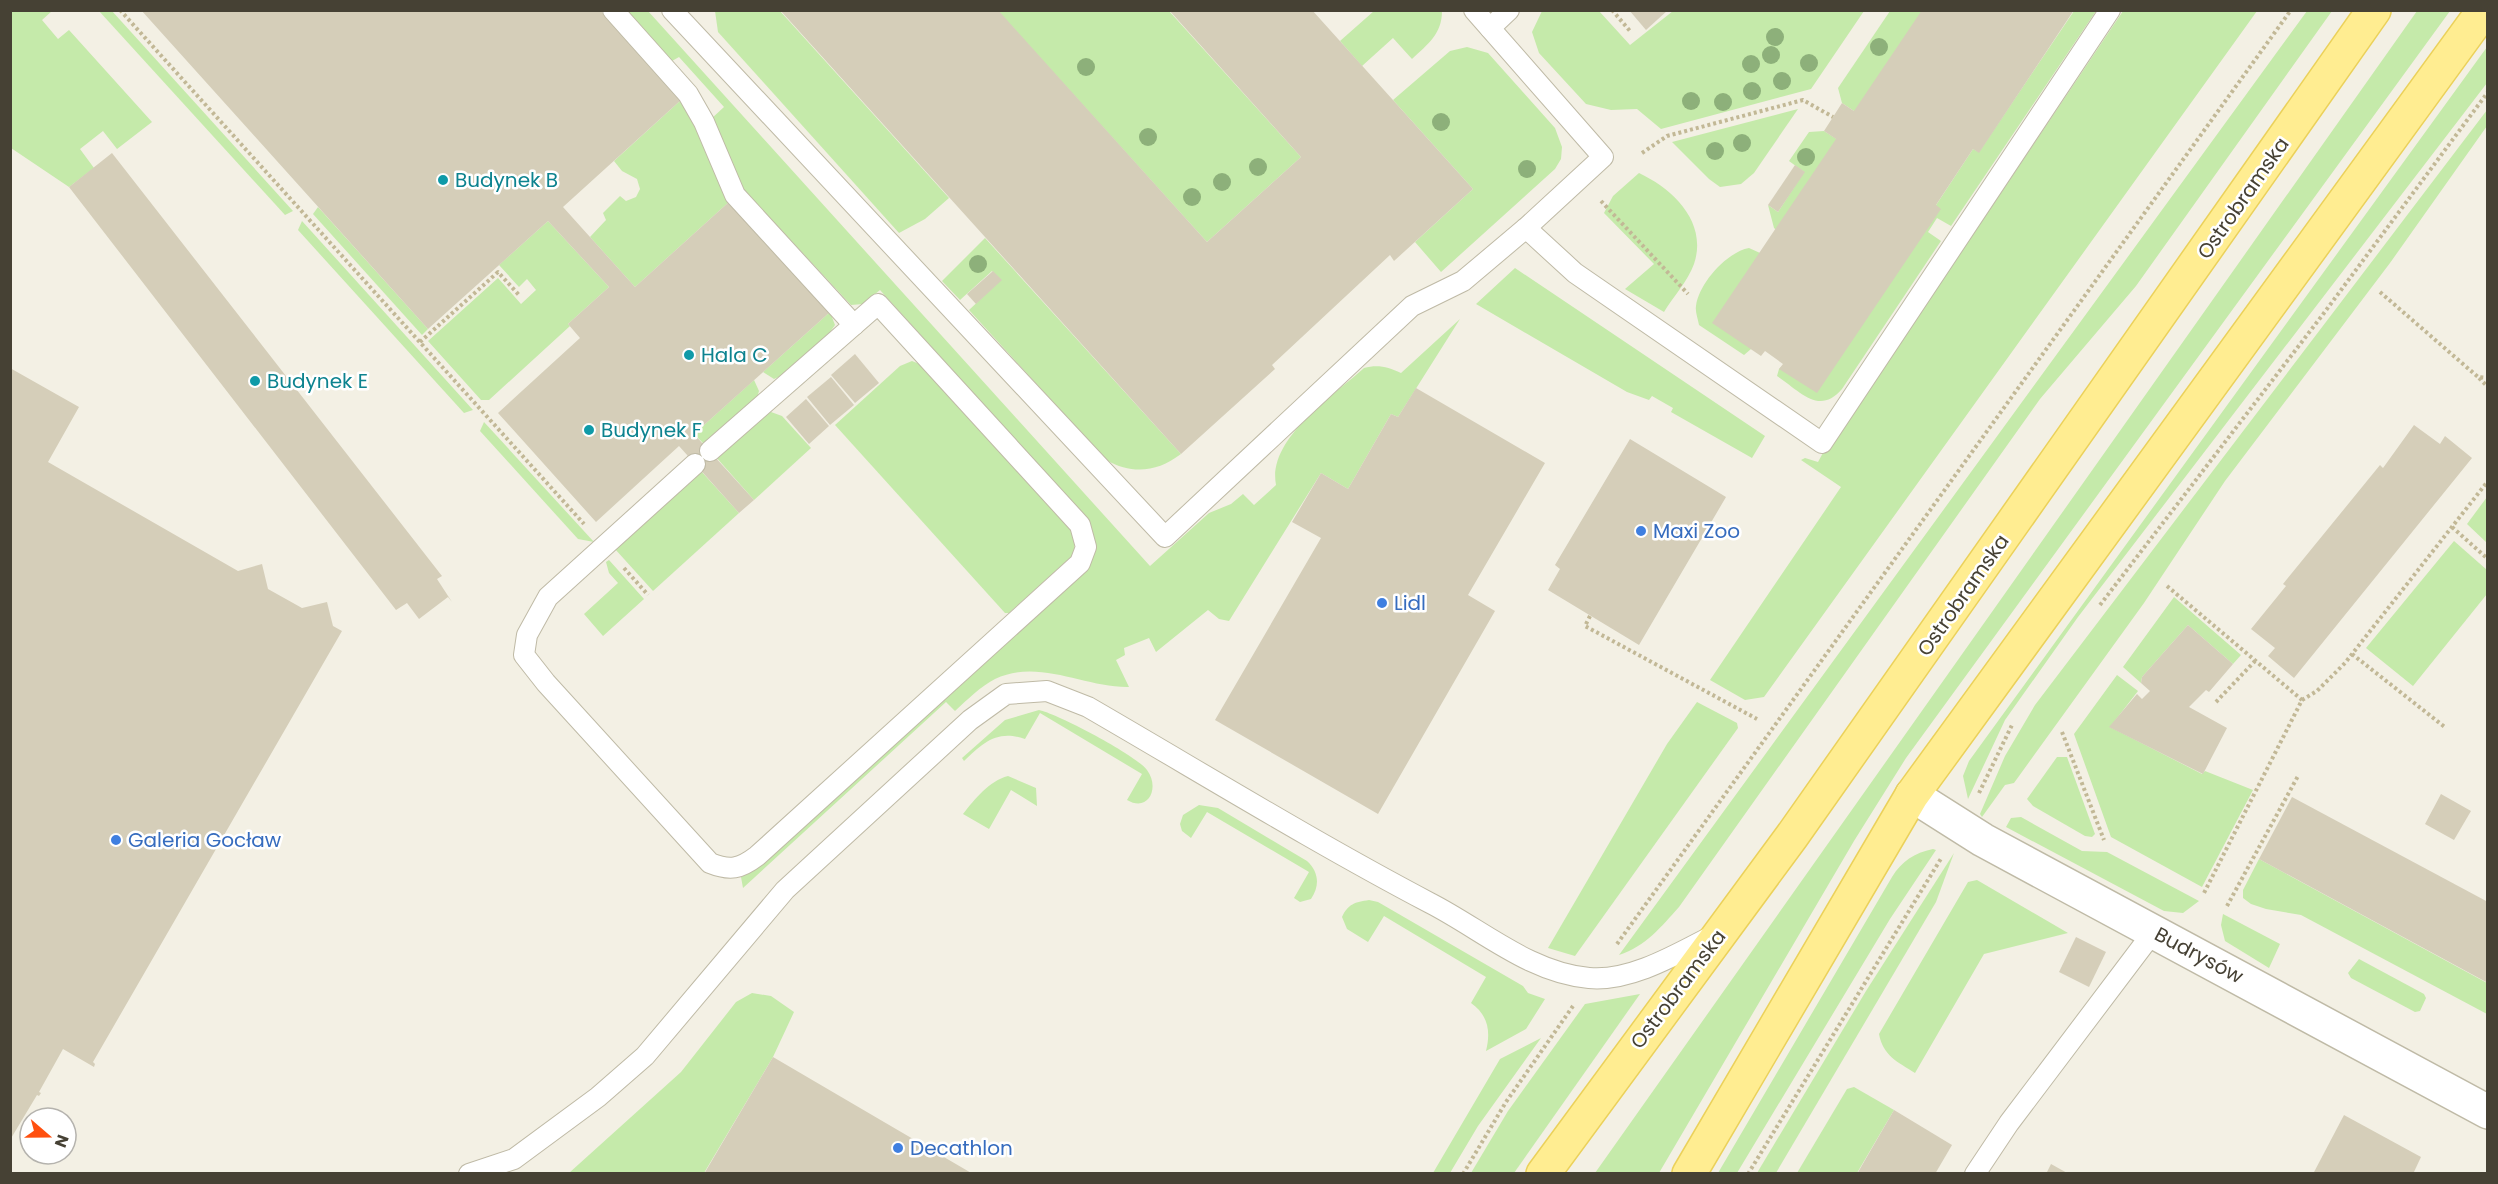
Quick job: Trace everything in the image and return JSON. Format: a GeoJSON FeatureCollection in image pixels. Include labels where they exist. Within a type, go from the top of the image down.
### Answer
{"type":"FeatureCollection","features":[{"type":"Feature","properties":{"kind":"main road","name":"Ostrobramska"},"geometry":{"type":"LineString","coordinates":[[1543,1173],[1894,693],[2374,10]]}},
{"type":"Feature","properties":{"kind":"main road"},"geometry":{"type":"LineString","coordinates":[[1689,1173],[1912,795],[2484,10]]}},
{"type":"Feature","properties":{"kind":"street","name":"Budrysów"},"geometry":{"type":"LineString","coordinates":[[1912,795],[1962,827],[2487,1112]]}},
{"type":"Feature","properties":{"kind":"lane"},"geometry":{"type":"LineString","coordinates":[[613,10],[688,94],[704,122],[735,195],[854,325]]}},
{"type":"Feature","properties":{"kind":"lane"},"geometry":{"type":"LineString","coordinates":[[672,10],[1165,537],[1412,306],[1463,281],[1526,228],[1604,157],[1474,10]]}},
{"type":"Feature","properties":{"kind":"lane"},"geometry":{"type":"LineString","coordinates":[[1490,28],[1509,10]]}},
{"type":"Feature","properties":{"kind":"lane"},"geometry":{"type":"LineString","coordinates":[[1526,228],[1575,273],[1822,443],[2110,10]]}},
{"type":"Feature","properties":{"kind":"lane"},"geometry":{"type":"LineString","coordinates":[[878,304],[1080,525],[1086,547],[1080,563],[757,856],[742,867],[726,869],[710,863],[546,683],[524,656],[527,635],[548,597],[702,457],[854,325],[878,304]]}},
{"type":"Feature","properties":{"kind":"lane"},"geometry":{"type":"LineString","coordinates":[[469,1173],[511,1166],[645,1056],[785,890],[970,720],[1006,694],[1047,691],[1088,707],[1354,863],[1431,903],[1546,968],[1591,978],[1650,967],[1722,931]]}},
{"type":"Feature","properties":{"kind":"lane"},"geometry":{"type":"LineString","coordinates":[[1975,1173],[2009,1123],[2154,931]]}},
{"type":"Feature","properties":{"kind":"path"},"geometry":{"type":"LineString","coordinates":[[120,10],[648,595]]}},
{"type":"Feature","properties":{"kind":"path"},"geometry":{"type":"LineString","coordinates":[[1612,10],[1630,31]]}},
{"type":"Feature","properties":{"kind":"path"},"geometry":{"type":"LineString","coordinates":[[1463,1173],[1506,1102],[1591,978],[2291,10]]}},
{"type":"Feature","properties":{"kind":"path"},"geometry":{"type":"LineString","coordinates":[[2098,607],[2324,313],[2487,92]]}},
{"type":"Feature","properties":{"kind":"path"},"geometry":{"type":"LineString","coordinates":[[1642,153],[1667,136],[1803,100],[1833,117]]}},
{"type":"Feature","properties":{"kind":"path"},"geometry":{"type":"LineString","coordinates":[[1607,207],[1688,294]]}},
{"type":"Feature","properties":{"kind":"path"},"geometry":{"type":"LineString","coordinates":[[420,342],[498,272],[519,295]]}},
{"type":"Feature","properties":{"kind":"path"},"geometry":{"type":"LineString","coordinates":[[2380,292],[2487,387]]}},
{"type":"Feature","properties":{"kind":"path"},"geometry":{"type":"LineString","coordinates":[[2478,377],[2487,378]]}},
{"type":"Feature","properties":{"kind":"path"},"geometry":{"type":"LineString","coordinates":[[2204,893],[2302,700],[2318,691],[2352,654],[2487,481]]}},
{"type":"Feature","properties":{"kind":"path"},"geometry":{"type":"LineString","coordinates":[[2452,527],[2487,559]]}},
{"type":"Feature","properties":{"kind":"path"},"geometry":{"type":"LineString","coordinates":[[2167,586],[2302,700]]}},
{"type":"Feature","properties":{"kind":"path"},"geometry":{"type":"LineString","coordinates":[[1590,616],[1585,626],[1757,719]]}},
{"type":"Feature","properties":{"kind":"path"},"geometry":{"type":"LineString","coordinates":[[2352,654],[2446,728]]}},
{"type":"Feature","properties":{"kind":"path"},"geometry":{"type":"LineString","coordinates":[[2216,702],[2255,661]]}},
{"type":"Feature","properties":{"kind":"path"},"geometry":{"type":"LineString","coordinates":[[1748,1173],[1924,883],[1962,827],[2013,722]]}},
{"type":"Feature","properties":{"kind":"path"},"geometry":{"type":"LineString","coordinates":[[2062,732],[2104,840]]}},
{"type":"Feature","properties":{"kind":"path"},"geometry":{"type":"LineString","coordinates":[[2228,906],[2298,776]]}},
{"type":"Feature","properties":{"kind":"green space"},"geometry":{"type":"Polygon","coordinates":[[[12,10],[52,11],[42,20],[58,39],[69,30],[152,122],[117,149],[103,131],[80,149],[94,168],[69,187],[11,148],[12,10]]]}},
{"type":"Feature","properties":{"kind":"green space"},"geometry":{"type":"Polygon","coordinates":[[[99,11],[112,11],[293,211],[285,215],[99,11]]]}},
{"type":"Feature","properties":{"kind":"green space"},"geometry":{"type":"Polygon","coordinates":[[[626,11],[648,11],[1150,566],[1209,513],[1231,504],[1243,494],[1254,505],[1276,485],[1276,468],[1282,451],[1292,435],[1320,405],[1364,368],[1383,367],[1401,373],[1460,319],[1398,417],[1391,414],[1348,489],[1321,473],[1229,621],[1219,619],[1208,610],[1156,652],[1149,638],[1124,648],[1125,655],[1116,660],[1129,687],[1112,686],[1045,673],[1012,673],[995,679],[979,689],[955,711],[946,702],[743,888],[741,877],[751,872],[1087,567],[1093,549],[1093,538],[1088,520],[880,290],[863,304],[851,305],[743,189],[711,119],[724,107],[679,57],[672,61],[626,11]]]}},
{"type":"Feature","properties":{"kind":"green space"},"geometry":{"type":"Polygon","coordinates":[[[715,11],[780,11],[949,198],[925,219],[899,233],[718,32],[715,11]]]}},
{"type":"Feature","properties":{"kind":"green space"},"geometry":{"type":"Polygon","coordinates":[[[998,11],[1169,11],[1301,157],[1207,242],[998,11]]]}},
{"type":"Feature","properties":{"kind":"green space"},"geometry":{"type":"Polygon","coordinates":[[[1374,11],[1442,11],[1437,32],[1412,59],[1393,38],[1362,66],[1340,41],[1374,11]]]}},
{"type":"Feature","properties":{"kind":"green space"},"geometry":{"type":"Polygon","coordinates":[[[1542,11],[1599,11],[1630,45],[1673,11],[1864,11],[1811,89],[1661,129],[1637,109],[1611,110],[1586,104],[1539,53],[1532,32],[1542,11]]]}},
{"type":"Feature","properties":{"kind":"green space"},"geometry":{"type":"Polygon","coordinates":[[[1890,11],[1934,11],[1860,115],[1842,103],[1838,88],[1890,11]]]}},
{"type":"Feature","properties":{"kind":"green space"},"geometry":{"type":"Polygon","coordinates":[[[2074,11],[2096,11],[1951,226],[1937,218],[1928,232],[1941,241],[1842,389],[1834,397],[1817,401],[1802,394],[1777,376],[1779,369],[1915,237],[1973,149],[1979,152],[2074,11]]]}},
{"type":"Feature","properties":{"kind":"green space"},"geometry":{"type":"Polygon","coordinates":[[[2123,11],[2257,11],[1764,697],[1745,700],[1710,680],[1841,487],[1801,460],[1805,458],[1818,462],[1824,451],[1828,451],[2123,11]]]}},
{"type":"Feature","properties":{"kind":"green space"},"geometry":{"type":"Polygon","coordinates":[[[2307,11],[2332,11],[2136,286],[2040,399],[1679,907],[1645,941],[1619,955],[2307,11]]]}},
{"type":"Feature","properties":{"kind":"green space"},"geometry":{"type":"Polygon","coordinates":[[[2417,11],[2450,11],[1906,758],[1854,841],[1659,1173],[1595,1173],[2417,11]]]}},
{"type":"Feature","properties":{"kind":"green space"},"geometry":{"type":"Polygon","coordinates":[[[1467,47],[1488,53],[1555,128],[1562,147],[1561,159],[1555,169],[1441,272],[1415,242],[1473,189],[1393,100],[1450,51],[1467,47]]]}},
{"type":"Feature","properties":{"kind":"green space"},"geometry":{"type":"Polygon","coordinates":[[[2487,47],[2487,83],[2078,617],[2005,720],[1968,799],[1963,776],[1969,761],[2487,47]]]}},
{"type":"Feature","properties":{"kind":"green space"},"geometry":{"type":"Polygon","coordinates":[[[681,100],[685,100],[730,201],[635,287],[590,237],[606,220],[603,213],[620,196],[626,201],[636,197],[640,189],[637,179],[622,171],[614,161],[681,100]]]}},
{"type":"Feature","properties":{"kind":"green space"},"geometry":{"type":"Polygon","coordinates":[[[1798,109],[1754,173],[1741,184],[1720,187],[1672,142],[1798,109]]]}},
{"type":"Feature","properties":{"kind":"green space"},"geometry":{"type":"Polygon","coordinates":[[[2487,110],[2487,126],[2390,263],[2225,481],[2144,603],[2014,783],[2005,785],[1982,817],[1980,814],[2005,756],[2035,705],[2487,110]]]}},
{"type":"Feature","properties":{"kind":"green space"},"geometry":{"type":"Polygon","coordinates":[[[1824,131],[1843,143],[1781,234],[1774,228],[1768,205],[1778,212],[1804,172],[1789,161],[1809,132],[1824,131]]]}},
{"type":"Feature","properties":{"kind":"green space"},"geometry":{"type":"Polygon","coordinates":[[[1639,173],[1664,188],[1675,198],[1692,221],[1696,234],[1697,249],[1694,264],[1664,312],[1625,289],[1654,264],[1604,213],[1613,196],[1639,173]]]}},
{"type":"Feature","properties":{"kind":"green space"},"geometry":{"type":"Polygon","coordinates":[[[318,207],[428,329],[422,335],[313,214],[318,207]]]}},
{"type":"Feature","properties":{"kind":"green space"},"geometry":{"type":"Polygon","coordinates":[[[302,221],[473,410],[464,413],[298,230],[302,221]]]}},
{"type":"Feature","properties":{"kind":"green space"},"geometry":{"type":"Polygon","coordinates":[[[548,221],[609,287],[489,400],[481,400],[428,341],[498,278],[521,304],[536,290],[527,279],[519,287],[499,265],[548,221]]]}},
{"type":"Feature","properties":{"kind":"green space"},"geometry":{"type":"Polygon","coordinates":[[[985,238],[1181,454],[1163,465],[1145,469],[1126,468],[1106,460],[969,310],[1001,280],[992,271],[960,300],[942,281],[985,238]]]}},
{"type":"Feature","properties":{"kind":"green space"},"geometry":{"type":"Polygon","coordinates":[[[1749,248],[1769,257],[1751,349],[1744,355],[1699,325],[1696,308],[1702,288],[1715,270],[1732,256],[1749,248]]]}},
{"type":"Feature","properties":{"kind":"green space"},"geometry":{"type":"Polygon","coordinates":[[[1515,268],[1765,436],[1752,458],[1671,412],[1673,408],[1652,396],[1649,400],[1627,392],[1476,304],[1515,268]]]}},
{"type":"Feature","properties":{"kind":"green space"},"geometry":{"type":"Polygon","coordinates":[[[830,312],[835,325],[830,332],[783,375],[774,379],[763,372],[830,312]]]}},
{"type":"Feature","properties":{"kind":"green space"},"geometry":{"type":"Polygon","coordinates":[[[912,361],[922,365],[1071,530],[1074,543],[1072,556],[1009,613],[1005,613],[835,425],[900,366],[912,361]]]}},
{"type":"Feature","properties":{"kind":"green space"},"geometry":{"type":"Polygon","coordinates":[[[754,380],[759,391],[757,398],[705,445],[694,434],[754,380]]]}},
{"type":"Feature","properties":{"kind":"green space"},"geometry":{"type":"Polygon","coordinates":[[[771,412],[782,416],[811,448],[754,500],[715,456],[766,413],[771,412]]]}},
{"type":"Feature","properties":{"kind":"green space"},"geometry":{"type":"Polygon","coordinates":[[[484,422],[594,542],[578,539],[480,431],[484,422]]]}},
{"type":"Feature","properties":{"kind":"green space"},"geometry":{"type":"Polygon","coordinates":[[[701,471],[739,513],[653,591],[615,549],[701,471]]]}},
{"type":"Feature","properties":{"kind":"green space"},"geometry":{"type":"Polygon","coordinates":[[[2487,497],[2487,543],[2467,524],[2487,497]]]}},
{"type":"Feature","properties":{"kind":"green space"},"geometry":{"type":"Polygon","coordinates":[[[2454,541],[2487,570],[2487,594],[2413,686],[2366,648],[2454,541]]]}},
{"type":"Feature","properties":{"kind":"green space"},"geometry":{"type":"Polygon","coordinates":[[[609,560],[644,599],[603,636],[584,614],[618,583],[609,573],[606,562],[609,560]]]}},
{"type":"Feature","properties":{"kind":"green space"},"geometry":{"type":"Polygon","coordinates":[[[2174,597],[2241,655],[2233,664],[2188,625],[2142,677],[2141,683],[2123,667],[2174,597]]]}},
{"type":"Feature","properties":{"kind":"green space"},"geometry":{"type":"Polygon","coordinates":[[[2117,675],[2138,691],[2110,727],[2202,774],[2205,771],[2253,790],[2202,887],[2111,837],[2074,734],[2117,675]]]}},
{"type":"Feature","properties":{"kind":"green space"},"geometry":{"type":"Polygon","coordinates":[[[1697,702],[1737,723],[1738,728],[1575,956],[1548,948],[1667,744],[1697,702]]]}},
{"type":"Feature","properties":{"kind":"green space"},"geometry":{"type":"Polygon","coordinates":[[[1039,710],[1096,736],[1140,763],[1151,777],[1152,790],[1146,801],[1135,803],[1127,800],[1142,774],[1040,713],[1025,739],[1015,736],[998,737],[984,743],[964,761],[962,758],[1005,720],[1039,710]]]}},
{"type":"Feature","properties":{"kind":"green space"},"geometry":{"type":"Polygon","coordinates":[[[2057,757],[2067,757],[2095,834],[2092,837],[2085,836],[2033,806],[2027,799],[2057,757]]]}},
{"type":"Feature","properties":{"kind":"green space"},"geometry":{"type":"Polygon","coordinates":[[[1008,776],[1036,788],[1037,806],[1011,790],[989,829],[963,814],[989,786],[1008,776]]]}},
{"type":"Feature","properties":{"kind":"green space"},"geometry":{"type":"Polygon","coordinates":[[[1199,805],[1218,808],[1307,861],[1317,879],[1316,889],[1311,899],[1300,902],[1294,898],[1309,872],[1207,812],[1191,838],[1182,831],[1180,824],[1183,815],[1199,805]]]}},
{"type":"Feature","properties":{"kind":"green space"},"geometry":{"type":"Polygon","coordinates":[[[2021,817],[2082,851],[2107,852],[2199,901],[2183,913],[2164,911],[2006,827],[2011,818],[2021,817]]]}},
{"type":"Feature","properties":{"kind":"green space"},"geometry":{"type":"Polygon","coordinates":[[[1933,849],[1936,850],[1890,919],[1737,1173],[1718,1173],[1892,877],[1909,858],[1933,849]]]}},
{"type":"Feature","properties":{"kind":"green space"},"geometry":{"type":"Polygon","coordinates":[[[1954,853],[1936,902],[1776,1173],[1757,1173],[1866,991],[1954,853]]]}},
{"type":"Feature","properties":{"kind":"green space"},"geometry":{"type":"Polygon","coordinates":[[[2259,859],[2487,983],[2487,1014],[2301,915],[2251,904],[2243,898],[2243,890],[2259,859]]]}},
{"type":"Feature","properties":{"kind":"green space"},"geometry":{"type":"Polygon","coordinates":[[[1977,880],[2068,933],[1984,954],[1915,1073],[1897,1062],[1888,1053],[1879,1034],[1968,882],[1977,880]]]}},
{"type":"Feature","properties":{"kind":"green space"},"geometry":{"type":"Polygon","coordinates":[[[1369,900],[1378,902],[1523,986],[1528,993],[1545,999],[1526,1029],[1486,1051],[1487,1024],[1485,1018],[1471,1003],[1486,977],[1384,916],[1368,942],[1347,929],[1342,917],[1349,906],[1369,900]]]}},
{"type":"Feature","properties":{"kind":"green space"},"geometry":{"type":"Polygon","coordinates":[[[2223,914],[2280,944],[2269,968],[2225,941],[2221,925],[2223,914]]]}},
{"type":"Feature","properties":{"kind":"green space"},"geometry":{"type":"Polygon","coordinates":[[[2359,959],[2424,994],[2426,998],[2420,1011],[2415,1012],[2351,978],[2348,973],[2359,959]]]}},
{"type":"Feature","properties":{"kind":"green space"},"geometry":{"type":"Polygon","coordinates":[[[752,993],[771,996],[794,1012],[773,1057],[704,1173],[569,1173],[681,1072],[736,1002],[752,993]]]}},
{"type":"Feature","properties":{"kind":"green space"},"geometry":{"type":"Polygon","coordinates":[[[1640,994],[1514,1173],[1471,1173],[1508,1111],[1585,1004],[1640,994]]]}},
{"type":"Feature","properties":{"kind":"green space"},"geometry":{"type":"Polygon","coordinates":[[[1541,1038],[1478,1126],[1450,1173],[1433,1173],[1500,1059],[1541,1038]]]}},
{"type":"Feature","properties":{"kind":"green space"},"geometry":{"type":"Polygon","coordinates":[[[1854,1087],[1894,1110],[1857,1173],[1797,1173],[1847,1089],[1854,1087]]]}},
{"type":"Feature","properties":{"kind":"building","name":"Budynek B"},"geometry":{"type":"Polygon","coordinates":[[[141,10],[600,10],[681,100],[563,207],[635,287],[730,201],[830,312],[694,434],[754,500],[739,513],[679,446],[596,522],[498,413],[580,338],[568,324],[609,287],[548,221],[428,329],[141,10]]]}},
{"type":"Feature","properties":{"kind":"building"},"geometry":{"type":"Polygon","coordinates":[[[780,10],[998,10],[1207,242],[1301,157],[1169,10],[1312,10],[1473,189],[1394,261],[1390,255],[1272,365],[1275,369],[1181,454],[780,10]]]}},
{"type":"Feature","properties":{"kind":"building"},"geometry":{"type":"Polygon","coordinates":[[[1629,10],[1668,10],[1646,30],[1629,10]]]}},
{"type":"Feature","properties":{"kind":"building"},"geometry":{"type":"Polygon","coordinates":[[[1922,10],[2074,10],[1979,153],[1973,149],[1936,205],[1941,209],[1817,393],[1779,369],[1783,364],[1765,351],[1761,356],[1712,323],[1836,139],[1824,131],[1842,103],[1854,111],[1922,10]]]}},
{"type":"Feature","properties":{"kind":"building","name":"Budynek E"},"geometry":{"type":"Polygon","coordinates":[[[112,153],[442,576],[437,579],[452,602],[448,597],[419,619],[407,603],[396,610],[69,187],[112,153]]]}},
{"type":"Feature","properties":{"kind":"building"},"geometry":{"type":"Polygon","coordinates":[[[1795,165],[1805,172],[1778,212],[1768,205],[1795,165]]]}},
{"type":"Feature","properties":{"kind":"building"},"geometry":{"type":"Polygon","coordinates":[[[993,271],[1002,280],[976,304],[967,294],[993,271]]]}},
{"type":"Feature","properties":{"kind":"building"},"geometry":{"type":"Polygon","coordinates":[[[855,354],[879,383],[855,403],[831,375],[855,354]]]}},
{"type":"Feature","properties":{"kind":"building","name":"Galeria Gocław"},"geometry":{"type":"Polygon","coordinates":[[[10,368],[79,407],[48,462],[238,571],[262,564],[268,589],[302,608],[327,602],[333,626],[342,631],[93,1062],[94,1067],[63,1049],[39,1092],[41,1093],[39,1096],[37,1095],[30,1106],[18,1106],[18,1127],[10,1140],[10,368]]]}},
{"type":"Feature","properties":{"kind":"building"},"geometry":{"type":"Polygon","coordinates":[[[831,377],[854,405],[830,425],[807,397],[831,377]]]}},
{"type":"Feature","properties":{"kind":"building","name":"Lidl"},"geometry":{"type":"Polygon","coordinates":[[[1416,388],[1545,463],[1468,595],[1495,611],[1378,814],[1215,720],[1321,538],[1292,522],[1321,473],[1348,489],[1391,414],[1398,417],[1416,388]]]}},
{"type":"Feature","properties":{"kind":"building"},"geometry":{"type":"Polygon","coordinates":[[[806,399],[829,426],[809,444],[786,417],[806,399]]]}},
{"type":"Feature","properties":{"kind":"building"},"geometry":{"type":"Polygon","coordinates":[[[2414,425],[2440,444],[2445,436],[2472,458],[2294,678],[2268,656],[2275,648],[2251,629],[2286,586],[2283,584],[2380,465],[2383,468],[2414,425]]]}},
{"type":"Feature","properties":{"kind":"building","name":"Maxi Zoo"},"geometry":{"type":"Polygon","coordinates":[[[1630,439],[1726,497],[1639,645],[1548,590],[1560,569],[1555,565],[1630,439]]]}},
{"type":"Feature","properties":{"kind":"building"},"geometry":{"type":"Polygon","coordinates":[[[2188,625],[2233,664],[2209,692],[2206,690],[2189,707],[2227,728],[2203,774],[2109,727],[2137,694],[2142,699],[2150,691],[2141,683],[2142,677],[2188,625]]]}},
{"type":"Feature","properties":{"kind":"building"},"geometry":{"type":"Polygon","coordinates":[[[2441,794],[2471,811],[2454,840],[2425,824],[2441,794]]]}},
{"type":"Feature","properties":{"kind":"building"},"geometry":{"type":"Polygon","coordinates":[[[2292,797],[2488,902],[2488,983],[2259,859],[2292,797]]]}},
{"type":"Feature","properties":{"kind":"building"},"geometry":{"type":"Polygon","coordinates":[[[2076,937],[2106,952],[2089,987],[2059,972],[2076,937]]]}},
{"type":"Feature","properties":{"kind":"building"},"geometry":{"type":"Polygon","coordinates":[[[773,1057],[884,1122],[973,1174],[704,1174],[773,1057]]]}},
{"type":"Feature","properties":{"kind":"building"},"geometry":{"type":"Polygon","coordinates":[[[1894,1110],[1952,1145],[1935,1174],[1857,1174],[1894,1110]]]}},
{"type":"Feature","properties":{"kind":"building"},"geometry":{"type":"Polygon","coordinates":[[[2344,1115],[2421,1157],[2413,1174],[2313,1174],[2344,1115]]]}},
{"type":"Feature","properties":{"kind":"building"},"geometry":{"type":"Polygon","coordinates":[[[2051,1164],[2069,1174],[2046,1174],[2051,1164]]]}},
{"type":"Feature","properties":{"kind":"place","name":"Budynek B"},"geometry":{"type":"Point","coordinates":[443,180]}},
{"type":"Feature","properties":{"kind":"place","name":"Hala C"},"geometry":{"type":"Point","coordinates":[689,355]}},
{"type":"Feature","properties":{"kind":"place","name":"Budynek E"},"geometry":{"type":"Point","coordinates":[255,381]}},
{"type":"Feature","properties":{"kind":"place","name":"Budynek F"},"geometry":{"type":"Point","coordinates":[589,430]}},
{"type":"Feature","properties":{"kind":"place","name":"Maxi Zoo"},"geometry":{"type":"Point","coordinates":[1641,531]}},
{"type":"Feature","properties":{"kind":"place","name":"Lidl"},"geometry":{"type":"Point","coordinates":[1382,603]}},
{"type":"Feature","properties":{"kind":"place","name":"Galeria Gocław"},"geometry":{"type":"Point","coordinates":[116,840]}},
{"type":"Feature","properties":{"kind":"place","name":"Decathlon"},"geometry":{"type":"Point","coordinates":[898,1148]}}]}
